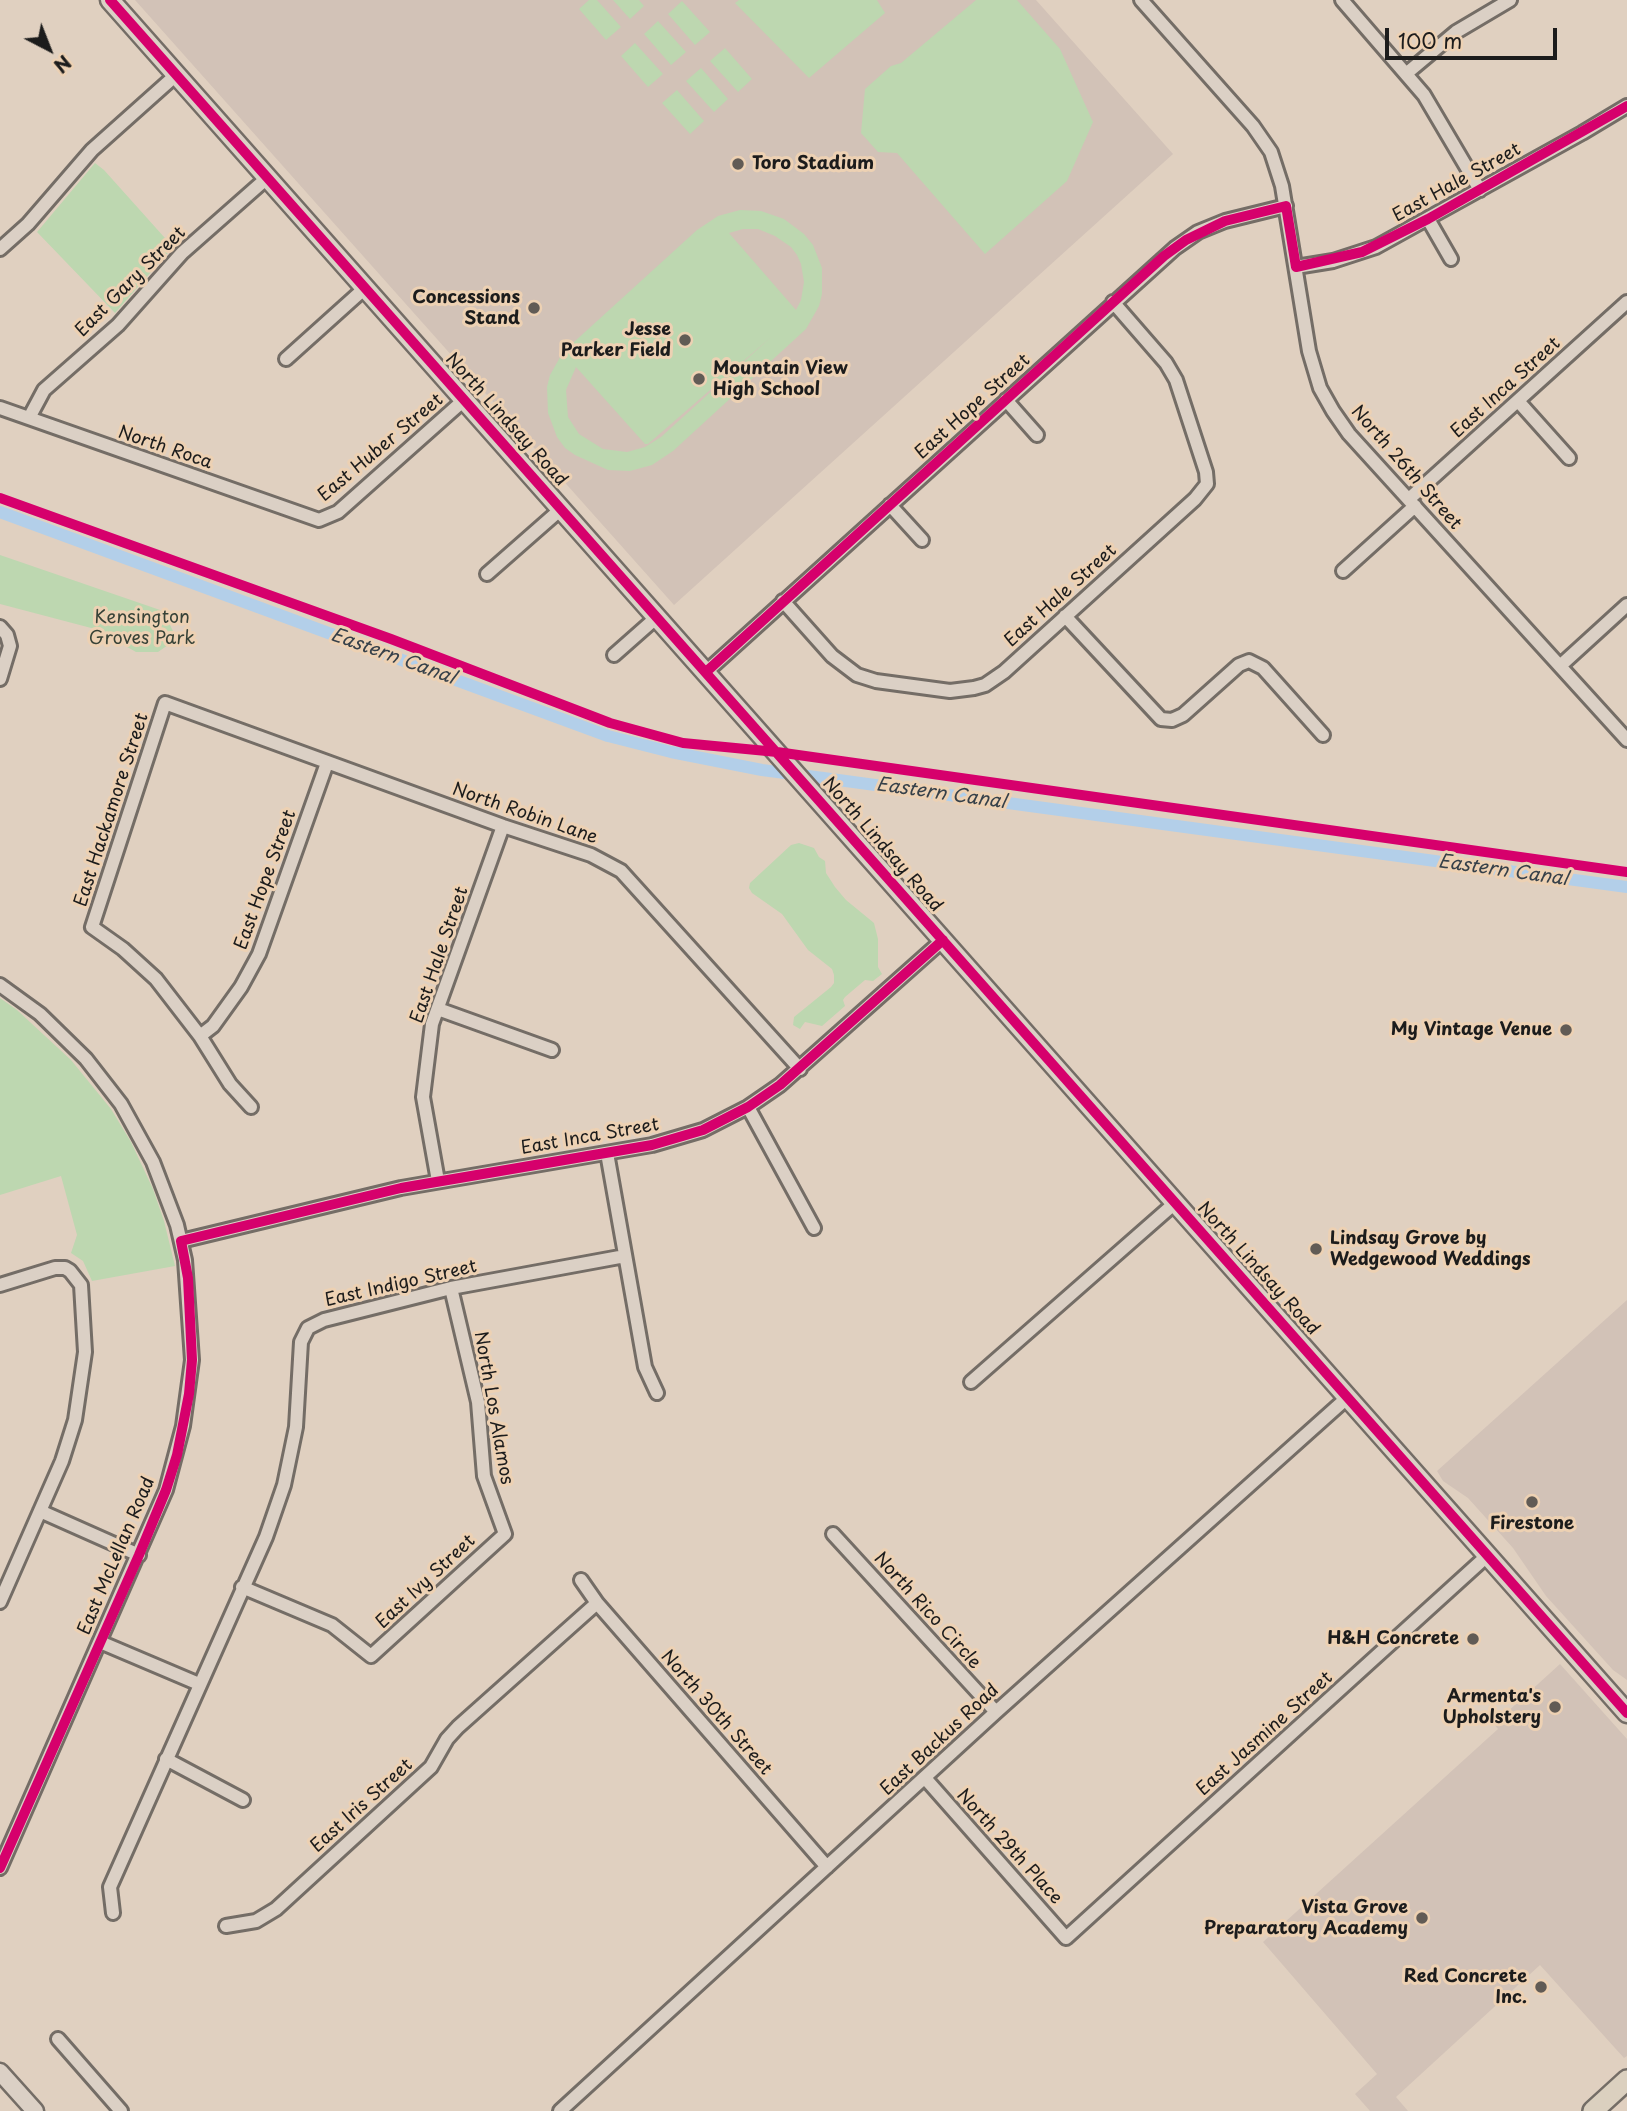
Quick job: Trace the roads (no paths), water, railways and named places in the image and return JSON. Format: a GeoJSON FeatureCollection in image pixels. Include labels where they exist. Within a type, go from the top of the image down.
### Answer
{"type":"FeatureCollection","features":[{"type":"Feature","properties":{"kind":"main road","name":"North Lindsay Road"},"geometry":{"type":"LineString","coordinates":[[110,0],[1627,1713]]}},
{"type":"Feature","properties":{"kind":"main road"},"geometry":{"type":"LineString","coordinates":[[1593,2111],[1627,2080]]}},
{"type":"Feature","properties":{"kind":"street","name":"North 26th Street"},"geometry":{"type":"LineString","coordinates":[[1141,0],[1266,143],[1280,174],[1309,351],[1320,388],[1333,411],[1349,434],[1627,740]]}},
{"type":"Feature","properties":{"kind":"street"},"geometry":{"type":"LineString","coordinates":[[1342,0],[1407,74],[1439,117],[1480,190]]}},
{"type":"Feature","properties":{"kind":"street"},"geometry":{"type":"LineString","coordinates":[[1407,74],[1456,32],[1510,0]]}},
{"type":"Feature","properties":{"kind":"street"},"geometry":{"type":"LineString","coordinates":[[0,249],[28,224],[92,150],[176,75]]}},
{"type":"Feature","properties":{"kind":"street","name":"East Hale Street"},"geometry":{"type":"LineString","coordinates":[[1296,267],[1362,253],[1428,219],[1627,106]]}},
{"type":"Feature","properties":{"kind":"street","name":"East Gary Street"},"geometry":{"type":"LineString","coordinates":[[29,418],[44,390],[118,325],[182,253],[267,178]]}},
{"type":"Feature","properties":{"kind":"street","name":"East Hope Street"},"geometry":{"type":"LineString","coordinates":[[706,673],[1164,256],[1198,232],[1239,216],[1286,206]]}},
{"type":"Feature","properties":{"kind":"street"},"geometry":{"type":"LineString","coordinates":[[1428,219],[1451,259]]}},
{"type":"Feature","properties":{"kind":"street"},"geometry":{"type":"LineString","coordinates":[[286,359],[365,288]]}},
{"type":"Feature","properties":{"kind":"street","name":"East Inca Street"},"geometry":{"type":"LineString","coordinates":[[1343,571],[1518,401],[1627,302]]}},
{"type":"Feature","properties":{"kind":"street","name":"East Hale Street"},"geometry":{"type":"LineString","coordinates":[[783,601],[848,670],[876,681],[950,691],[974,688],[995,679],[1195,499],[1206,484],[1205,466],[1171,370],[1113,303]]}},
{"type":"Feature","properties":{"kind":"street","name":"East Huber Street"},"geometry":{"type":"LineString","coordinates":[[319,520],[338,512],[464,400]]}},
{"type":"Feature","properties":{"kind":"street"},"geometry":{"type":"LineString","coordinates":[[1006,400],[1037,435]]}},
{"type":"Feature","properties":{"kind":"street"},"geometry":{"type":"LineString","coordinates":[[1518,401],[1569,458]]}},
{"type":"Feature","properties":{"kind":"street","name":"North Roca"},"geometry":{"type":"LineString","coordinates":[[0,408],[319,520]]}},
{"type":"Feature","properties":{"kind":"street"},"geometry":{"type":"LineString","coordinates":[[890,505],[922,540]]}},
{"type":"Feature","properties":{"kind":"street"},"geometry":{"type":"LineString","coordinates":[[486,574],[561,509]]}},
{"type":"Feature","properties":{"kind":"street"},"geometry":{"type":"LineString","coordinates":[[1560,666],[1627,605]]}},
{"type":"Feature","properties":{"kind":"street"},"geometry":{"type":"LineString","coordinates":[[1065,616],[1161,719],[1172,720],[1183,715],[1239,665],[1249,661],[1263,668],[1324,735]]}},
{"type":"Feature","properties":{"kind":"street"},"geometry":{"type":"LineString","coordinates":[[614,655],[657,617]]}},
{"type":"Feature","properties":{"kind":"street"},"geometry":{"type":"LineString","coordinates":[[0,679],[9,651],[4,631]]}},
{"type":"Feature","properties":{"kind":"street","name":"North Robin Lane"},"geometry":{"type":"LineString","coordinates":[[165,703],[503,826],[591,855],[621,871],[800,1069]]}},
{"type":"Feature","properties":{"kind":"street","name":"East Hackamore Street"},"geometry":{"type":"LineString","coordinates":[[165,703],[92,927],[156,979],[200,1036]]}},
{"type":"Feature","properties":{"kind":"street","name":"East Hope Street"},"geometry":{"type":"LineString","coordinates":[[200,1036],[213,1026],[241,987],[259,954],[327,762]]}},
{"type":"Feature","properties":{"kind":"street","name":"East Hale Street"},"geometry":{"type":"LineString","coordinates":[[438,1181],[423,1097],[432,1024],[503,826]]}},
{"type":"Feature","properties":{"kind":"street","name":"East Inca Street"},"geometry":{"type":"LineString","coordinates":[[181,1241],[401,1188],[607,1153],[680,1138],[703,1130],[748,1107],[800,1069],[943,940]]}},
{"type":"Feature","properties":{"kind":"street","name":"East McLellan Road"},"geometry":{"type":"LineString","coordinates":[[0,985],[40,1014],[64,1036],[121,1104],[153,1162],[181,1241],[188,1278],[192,1327],[189,1394],[177,1455],[166,1490],[0,1868]]}},
{"type":"Feature","properties":{"kind":"street"},"geometry":{"type":"LineString","coordinates":[[438,1009],[552,1050]]}},
{"type":"Feature","properties":{"kind":"street"},"geometry":{"type":"LineString","coordinates":[[200,1036],[229,1084],[251,1107]]}},
{"type":"Feature","properties":{"kind":"street"},"geometry":{"type":"LineString","coordinates":[[748,1107],[814,1228]]}},
{"type":"Feature","properties":{"kind":"street"},"geometry":{"type":"LineString","coordinates":[[607,1153],[645,1367],[657,1393]]}},
{"type":"Feature","properties":{"kind":"street","name":"North Lindsay Road"},"geometry":{"type":"LineString","coordinates":[[971,1382],[1175,1203]]}},
{"type":"Feature","properties":{"kind":"street","name":"East Indigo Street"},"geometry":{"type":"LineString","coordinates":[[113,1913],[110,1887],[266,1538],[284,1485],[296,1427],[301,1342],[305,1332],[313,1324],[324,1320],[451,1287],[625,1256]]}},
{"type":"Feature","properties":{"kind":"street"},"geometry":{"type":"LineString","coordinates":[[0,1285],[55,1268],[70,1271],[81,1285],[85,1352],[72,1432],[0,1602]]}},
{"type":"Feature","properties":{"kind":"street","name":"North Los Alamos"},"geometry":{"type":"LineString","coordinates":[[451,1287],[478,1402],[484,1476],[505,1534]]}},
{"type":"Feature","properties":{"kind":"street","name":"East Backus Road"},"geometry":{"type":"LineString","coordinates":[[559,2111],[996,1712],[1348,1397]]}},
{"type":"Feature","properties":{"kind":"street"},"geometry":{"type":"LineString","coordinates":[[40,1511],[139,1555]]}},
{"type":"Feature","properties":{"kind":"street","name":"East Ivy Street"},"geometry":{"type":"LineString","coordinates":[[242,1587],[332,1625],[371,1656],[505,1534]]}},
{"type":"Feature","properties":{"kind":"street","name":"North Rico Circle"},"geometry":{"type":"LineString","coordinates":[[833,1534],[996,1712]]}},
{"type":"Feature","properties":{"kind":"street","name":"East Jasmine Street"},"geometry":{"type":"LineString","coordinates":[[1066,1938],[1488,1555]]}},
{"type":"Feature","properties":{"kind":"street","name":"North 30th Street"},"geometry":{"type":"LineString","coordinates":[[580,1580],[597,1603],[827,1867]]}},
{"type":"Feature","properties":{"kind":"street","name":"East Iris Street"},"geometry":{"type":"LineString","coordinates":[[226,1926],[256,1921],[276,1909],[431,1767],[447,1739],[458,1727],[597,1603]]}},
{"type":"Feature","properties":{"kind":"street"},"geometry":{"type":"LineString","coordinates":[[100,1642],[199,1684]]}},
{"type":"Feature","properties":{"kind":"street"},"geometry":{"type":"LineString","coordinates":[[166,1759],[243,1800]]}},
{"type":"Feature","properties":{"kind":"street","name":"North 29th Place"},"geometry":{"type":"LineString","coordinates":[[925,1778],[1066,1938]]}},
{"type":"Feature","properties":{"kind":"street"},"geometry":{"type":"LineString","coordinates":[[58,2039],[121,2111]]}},
{"type":"Feature","properties":{"kind":"street"},"geometry":{"type":"LineString","coordinates":[[0,2072],[35,2111]]}},
{"type":"Feature","properties":{"kind":"waterway","name":"Eastern Canal"},"geometry":{"type":"LineString","coordinates":[[0,512],[608,736],[671,752],[762,770],[1627,887]]}},
{"type":"Feature","properties":{"kind":"place","name":"Toro Stadium"},"geometry":{"type":"Point","coordinates":[738,164]}},
{"type":"Feature","properties":{"kind":"place","name":"Concessions Stand"},"geometry":{"type":"Point","coordinates":[534,308]}},
{"type":"Feature","properties":{"kind":"place","name":"Jesse Parker Field"},"geometry":{"type":"Point","coordinates":[685,340]}},
{"type":"Feature","properties":{"kind":"place","name":"Mountain View High School"},"geometry":{"type":"Point","coordinates":[699,379]}},
{"type":"Feature","properties":{"kind":"place","name":"My Vintage Venue"},"geometry":{"type":"Point","coordinates":[1566,1030]}},
{"type":"Feature","properties":{"kind":"place","name":"Lindsay Grove by Wedgewood Weddings"},"geometry":{"type":"Point","coordinates":[1316,1249]}},
{"type":"Feature","properties":{"kind":"place","name":"Firestone"},"geometry":{"type":"Point","coordinates":[1532,1502]}},
{"type":"Feature","properties":{"kind":"place","name":"H&H Concrete"},"geometry":{"type":"Point","coordinates":[1473,1639]}},
{"type":"Feature","properties":{"kind":"place","name":"Armenta's Upholstery"},"geometry":{"type":"Point","coordinates":[1555,1707]}},
{"type":"Feature","properties":{"kind":"place","name":"Vista Grove Preparatory Academy"},"geometry":{"type":"Point","coordinates":[1422,1918]}},
{"type":"Feature","properties":{"kind":"place","name":"Red Concrete Inc."},"geometry":{"type":"Point","coordinates":[1541,1987]}},
{"type":"Feature","properties":{"kind":"park label","name":"Kensington Groves Park"},"geometry":{"type":"Point","coordinates":[142,628]}}]}
